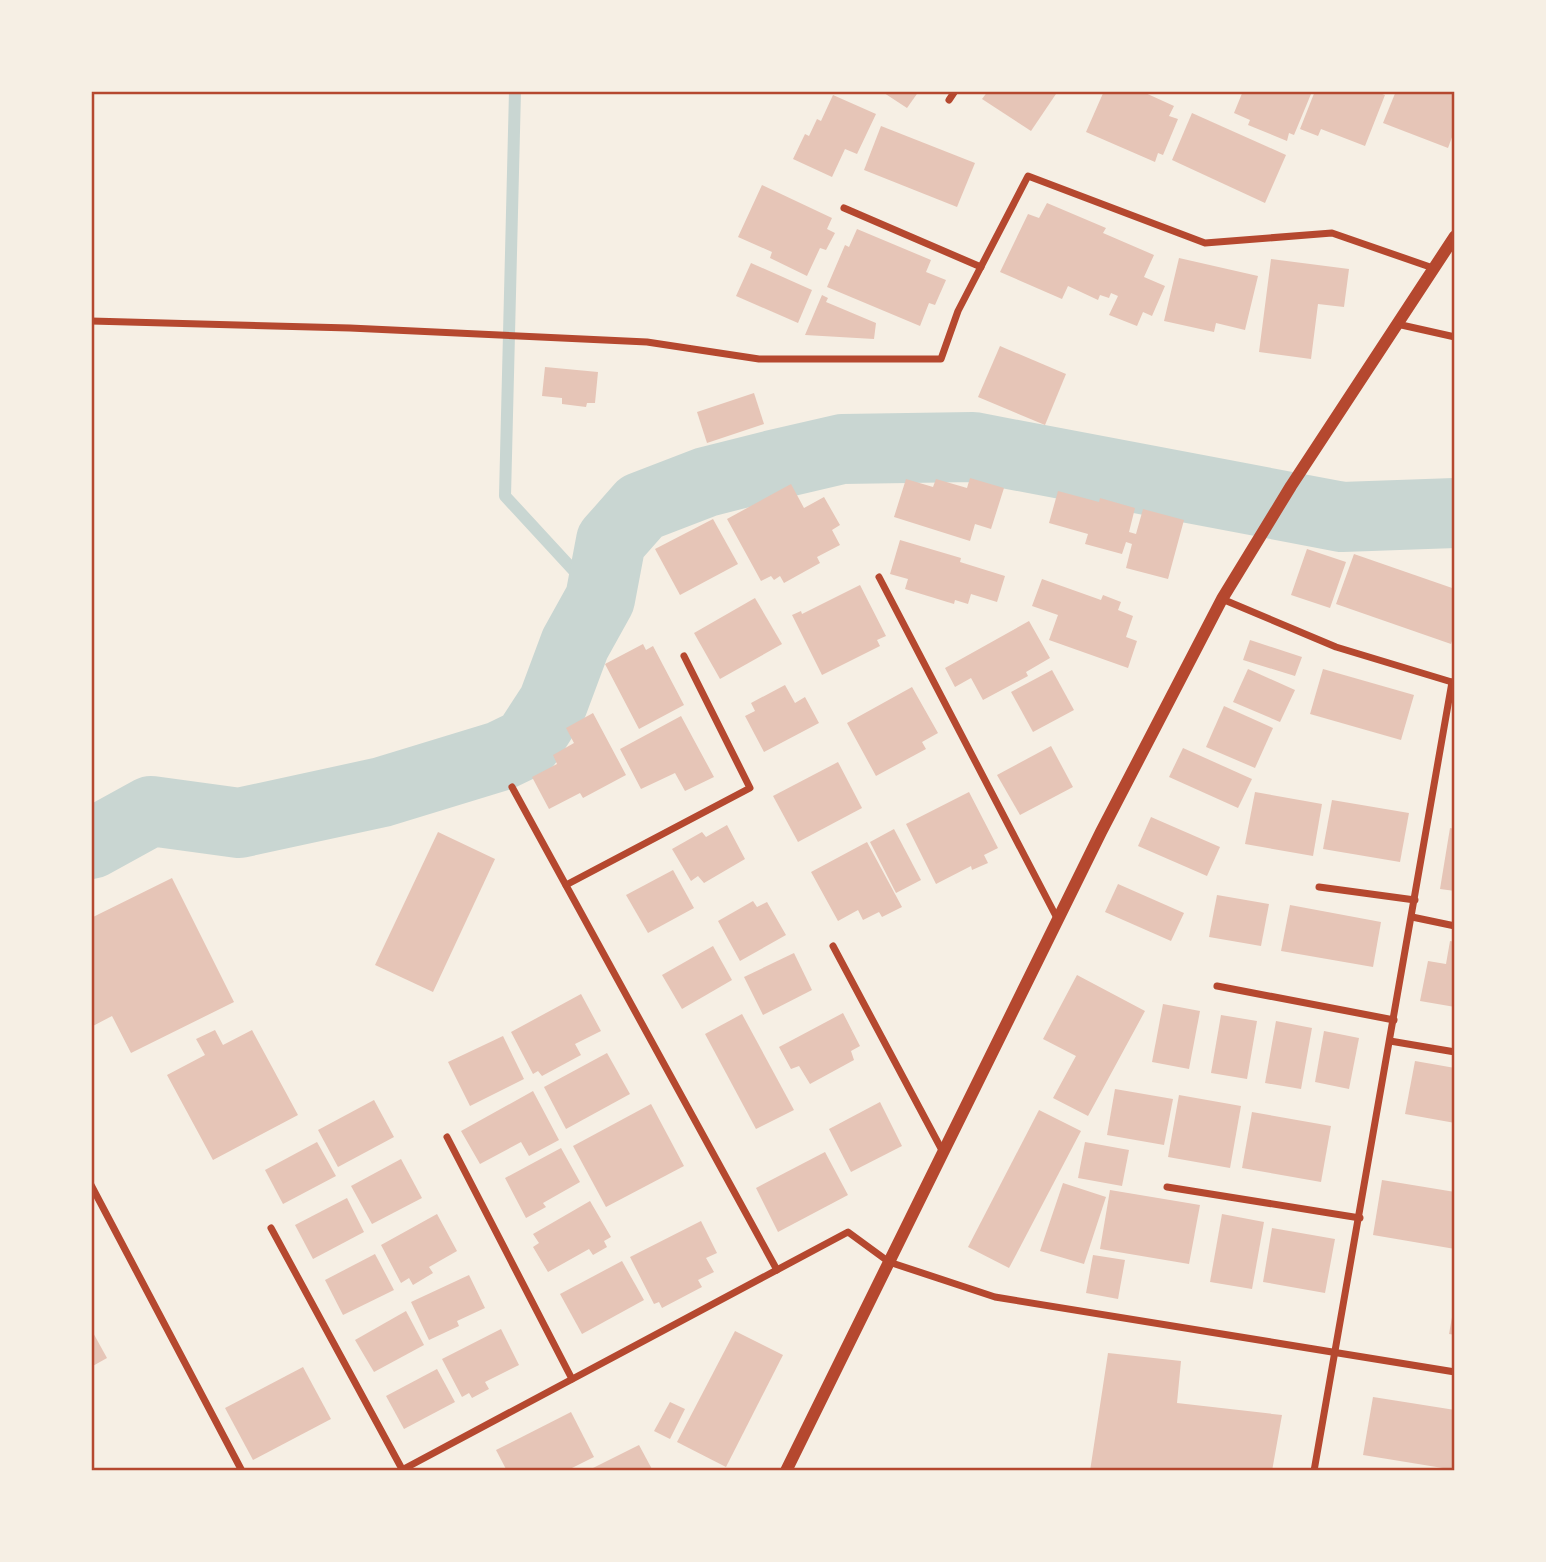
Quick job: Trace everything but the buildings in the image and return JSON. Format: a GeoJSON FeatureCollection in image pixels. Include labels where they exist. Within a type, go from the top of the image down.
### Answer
{"type":"FeatureCollection","features":[{"type":"Feature","properties":{"kind":"street"},"geometry":{"type":"LineString","coordinates":[[949,100],[955,91]]}},
{"type":"Feature","properties":{"kind":"street"},"geometry":{"type":"LineString","coordinates":[[91,321],[350,328],[647,342],[759,359],[941,359],[958,311],[1028,176],[1205,243],[1332,233],[1433,268]]}},
{"type":"Feature","properties":{"kind":"street"},"geometry":{"type":"LineString","coordinates":[[844,208],[981,267]]}},
{"type":"Feature","properties":{"kind":"street"},"geometry":{"type":"LineString","coordinates":[[786,1471],[1058,920],[1222,599],[1291,486],[1455,236]]}},
{"type":"Feature","properties":{"kind":"street"},"geometry":{"type":"LineString","coordinates":[[1397,324],[1455,337]]}},
{"type":"Feature","properties":{"kind":"street"},"geometry":{"type":"LineString","coordinates":[[879,578],[1058,920]]}},
{"type":"Feature","properties":{"kind":"street"},"geometry":{"type":"LineString","coordinates":[[1222,599],[1336,647],[1453,683],[1314,1471]]}},
{"type":"Feature","properties":{"kind":"street"},"geometry":{"type":"LineString","coordinates":[[566,885],[750,788],[684,656]]}},
{"type":"Feature","properties":{"kind":"street"},"geometry":{"type":"LineString","coordinates":[[512,787],[777,1270]]}},
{"type":"Feature","properties":{"kind":"street"},"geometry":{"type":"LineString","coordinates":[[1319,887],[1415,900]]}},
{"type":"Feature","properties":{"kind":"street"},"geometry":{"type":"LineString","coordinates":[[1412,917],[1455,926]]}},
{"type":"Feature","properties":{"kind":"street"},"geometry":{"type":"LineString","coordinates":[[833,946],[943,1152]]}},
{"type":"Feature","properties":{"kind":"street"},"geometry":{"type":"LineString","coordinates":[[1217,986],[1394,1020]]}},
{"type":"Feature","properties":{"kind":"street"},"geometry":{"type":"LineString","coordinates":[[1390,1041],[1455,1052]]}},
{"type":"Feature","properties":{"kind":"street"},"geometry":{"type":"LineString","coordinates":[[447,1136],[572,1379]]}},
{"type":"Feature","properties":{"kind":"street"},"geometry":{"type":"LineString","coordinates":[[91,1185],[242,1471]]}},
{"type":"Feature","properties":{"kind":"street"},"geometry":{"type":"LineString","coordinates":[[1167,1187],[1360,1218]]}},
{"type":"Feature","properties":{"kind":"street"},"geometry":{"type":"LineString","coordinates":[[271,1228],[401,1470],[848,1232],[889,1262],[995,1297],[1455,1372]]}},
{"type":"Feature","properties":{"kind":"waterway"},"geometry":{"type":"LineString","coordinates":[[515,91],[505,496],[600,599]]}},
{"type":"Feature","properties":{"kind":"waterway"},"geometry":{"type":"LineString","coordinates":[[91,844],[151,811],[239,823],[382,792],[500,756],[527,743],[553,703],[575,644],[600,599],[611,541],[641,507],[706,482],[773,465],[842,449],[973,447],[1342,517],[1455,513]]}}]}
